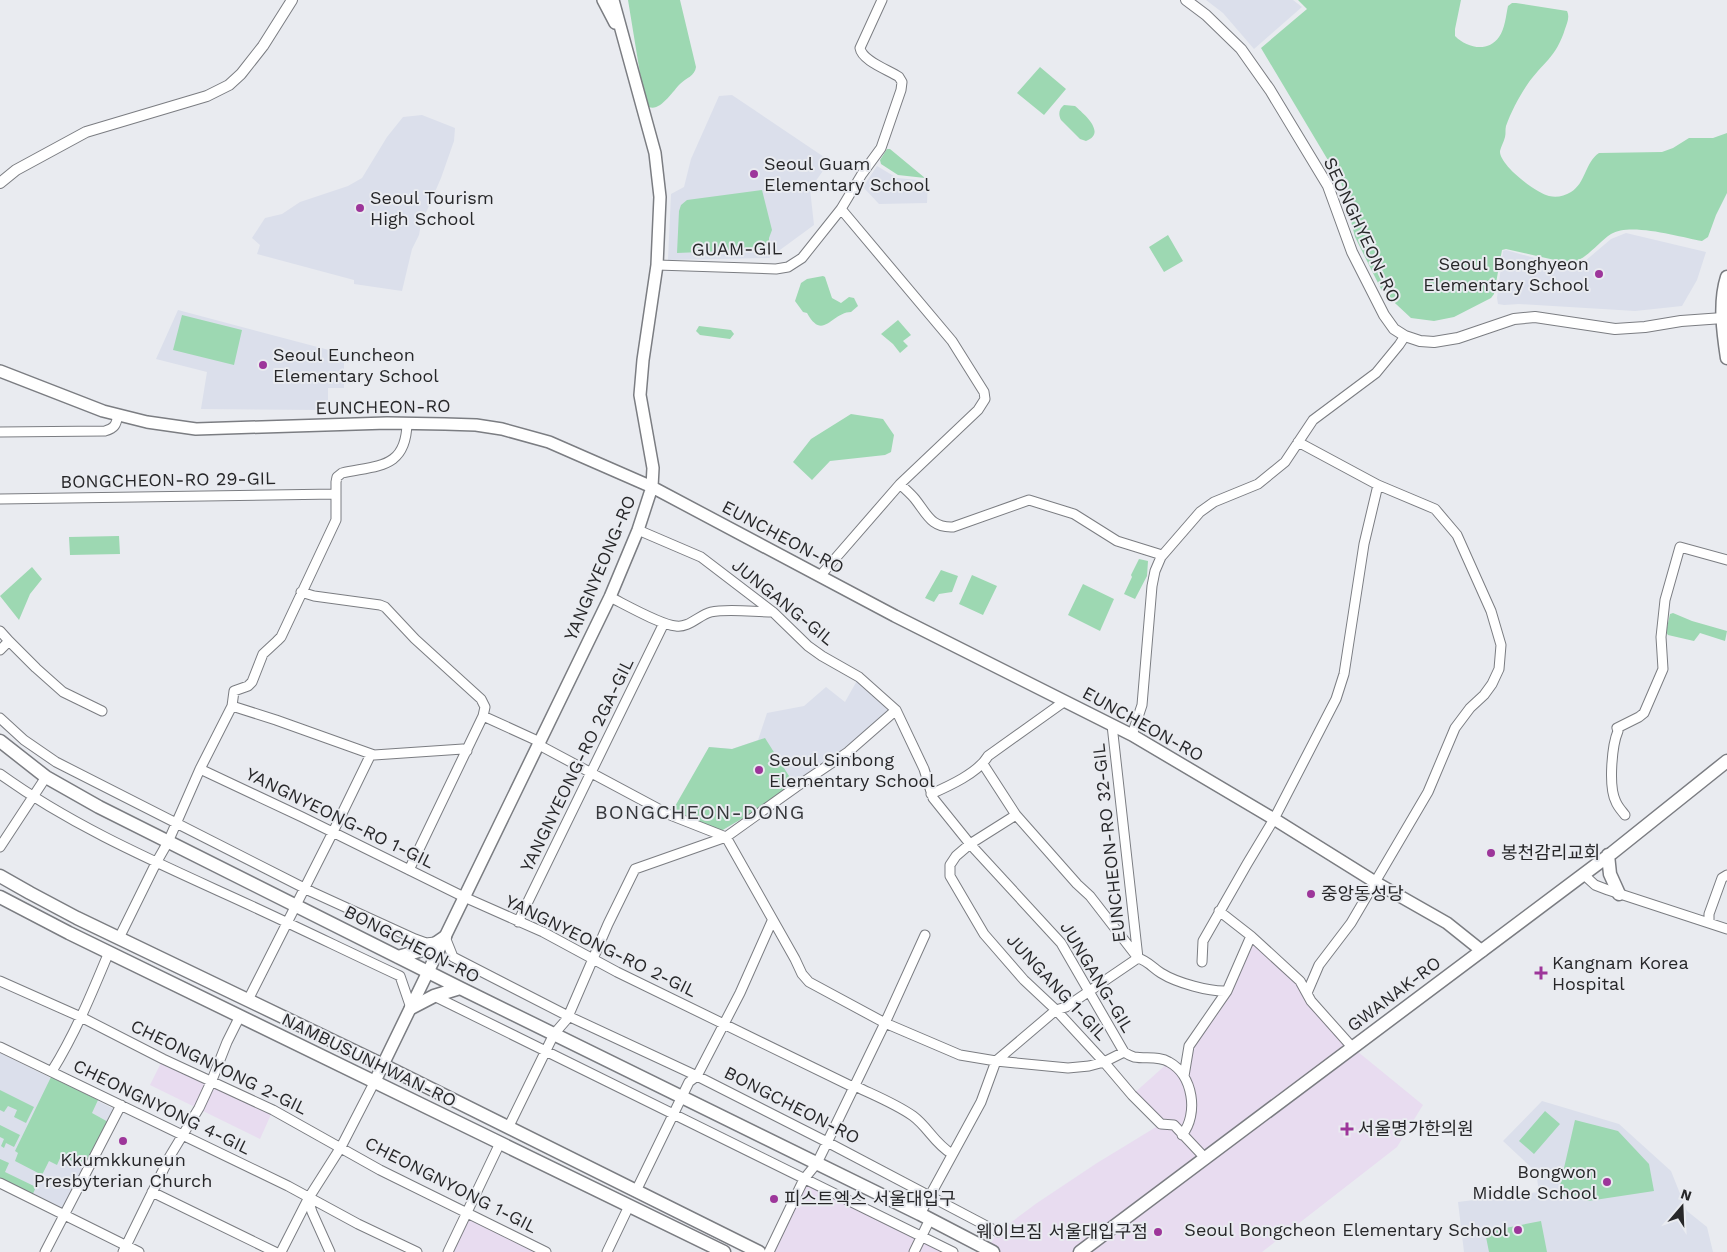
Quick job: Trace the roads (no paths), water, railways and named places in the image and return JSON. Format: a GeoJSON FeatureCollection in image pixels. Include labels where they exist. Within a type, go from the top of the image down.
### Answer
{"type":"FeatureCollection","features":[{"type":"Feature","properties":{"kind":"main road"},"geometry":{"type":"LineString","coordinates":[[603,0],[626,44]]}},
{"type":"Feature","properties":{"kind":"main road","name":"YANGNYEONG-RO"},"geometry":{"type":"LineString","coordinates":[[375,1081],[428,972],[441,940],[540,744],[610,597],[638,530],[652,487],[653,468],[640,395],[643,360],[657,266],[660,197],[658,167],[614,0]]}},
{"type":"Feature","properties":{"kind":"main road"},"geometry":{"type":"LineString","coordinates":[[621,0],[626,44]]}},
{"type":"Feature","properties":{"kind":"main road"},"geometry":{"type":"LineString","coordinates":[[1727,277],[1722,298],[1727,353]]}},
{"type":"Feature","properties":{"kind":"main road","name":"EUNCHEON-RO"},"geometry":{"type":"LineString","coordinates":[[0,371],[80,402],[117,420],[196,429],[407,423],[476,425],[520,433],[549,442],[652,487],[894,616],[1132,735],[1274,819],[1375,882],[1447,923],[1482,951]]}},
{"type":"Feature","properties":{"kind":"main road","name":"BONGCHEON-RO"},"geometry":{"type":"LineString","coordinates":[[0,741],[46,777],[99,807],[460,988],[925,1216],[988,1251]]}},
{"type":"Feature","properties":{"kind":"main road","name":"GWANAK-RO"},"geometry":{"type":"LineString","coordinates":[[1080,1252],[1482,951],[1727,761]]}},
{"type":"Feature","properties":{"kind":"main road"},"geometry":{"type":"LineString","coordinates":[[1608,855],[1610,874],[1619,894]]}},
{"type":"Feature","properties":{"kind":"main road","name":"NAMBUSUNHWAN-RO"},"geometry":{"type":"LineString","coordinates":[[0,876],[30,894],[383,1065],[759,1252]]}},
{"type":"Feature","properties":{"kind":"main road","name":"NAMBUSUNHWAN-RO"},"geometry":{"type":"LineString","coordinates":[[0,897],[139,967],[724,1252]]}},
{"type":"Feature","properties":{"kind":"main road"},"geometry":{"type":"LineString","coordinates":[[398,957],[429,948],[441,940]]}},
{"type":"Feature","properties":{"kind":"main road"},"geometry":{"type":"LineString","coordinates":[[139,967],[135,962],[135,956],[139,952],[148,952]]}},
{"type":"Feature","properties":{"kind":"main road"},"geometry":{"type":"LineString","coordinates":[[411,1008],[434,996],[460,988]]}},
{"type":"Feature","properties":{"kind":"main road"},"geometry":{"type":"LineString","coordinates":[[464,1126],[472,1126],[477,1122],[477,1114],[473,1110]]}},
{"type":"Feature","properties":{"kind":"main road"},"geometry":{"type":"LineString","coordinates":[[506,1146],[508,1145],[508,1137],[514,1133],[514,1130]]}},
{"type":"Feature","properties":{"kind":"street"},"geometry":{"type":"LineString","coordinates":[[0,183],[16,170],[86,132],[207,96],[229,85],[241,74],[262,46],[292,0]]}},
{"type":"Feature","properties":{"kind":"street","name":"GUAM-GIL"},"geometry":{"type":"LineString","coordinates":[[657,266],[765,269],[788,267],[802,258],[841,209],[880,148],[901,90],[902,82],[899,77],[866,58],[861,53],[860,48],[882,0]]}},
{"type":"Feature","properties":{"kind":"street","name":"SEONGHYEON-RO"},"geometry":{"type":"LineString","coordinates":[[1186,0],[1206,15],[1241,49],[1270,90],[1328,186],[1352,252],[1384,315],[1402,340],[1434,342],[1458,338],[1514,319],[1535,318],[1615,329],[1645,327],[1681,320],[1723,318]]}},
{"type":"Feature","properties":{"kind":"street"},"geometry":{"type":"LineString","coordinates":[[820,576],[900,484],[981,408],[985,399],[984,392],[952,341],[841,209]]}},
{"type":"Feature","properties":{"kind":"street"},"geometry":{"type":"LineString","coordinates":[[1132,735],[1142,705],[1152,586],[1156,566],[1162,555],[1200,512],[1214,502],[1258,484],[1285,462],[1313,420],[1376,373],[1402,340]]}},
{"type":"Feature","properties":{"kind":"street"},"geometry":{"type":"LineString","coordinates":[[0,432],[96,432],[113,429],[117,420]]}},
{"type":"Feature","properties":{"kind":"street"},"geometry":{"type":"LineString","coordinates":[[119,938],[168,842],[200,769],[232,706],[236,690],[248,686],[252,682],[263,654],[280,636],[336,520],[336,482],[341,473],[381,465],[398,455],[406,441],[407,423]]}},
{"type":"Feature","properties":{"kind":"street"},"geometry":{"type":"LineString","coordinates":[[1298,442],[1378,484],[1435,509],[1456,535],[1491,611],[1501,645],[1499,669],[1492,684],[1455,728],[1433,784],[1351,923],[1319,965],[1307,993]]}},
{"type":"Feature","properties":{"kind":"street"},"geometry":{"type":"LineString","coordinates":[[900,484],[913,497],[930,520],[943,527],[953,527],[1029,500],[1074,514],[1117,541],[1162,555]]}},
{"type":"Feature","properties":{"kind":"street"},"geometry":{"type":"LineString","coordinates":[[1202,962],[1203,940],[1274,819],[1320,733],[1342,684],[1364,544],[1378,484]]}},
{"type":"Feature","properties":{"kind":"street","name":"BONGCHEON-RO 29-GIL"},"geometry":{"type":"LineString","coordinates":[[0,499],[336,494]]}},
{"type":"Feature","properties":{"kind":"street","name":"JUNGANG-GIL"},"geometry":{"type":"LineString","coordinates":[[638,530],[701,557],[773,612],[808,646],[860,677],[896,710],[924,769],[931,794],[970,844],[1062,943],[1124,1052],[1134,1057],[1169,1062],[1184,1076]]}},
{"type":"Feature","properties":{"kind":"street"},"geometry":{"type":"LineString","coordinates":[[1625,815],[1615,801],[1613,792],[1612,752],[1618,731],[1617,728],[1644,713],[1663,669],[1661,637],[1665,600],[1680,547],[1727,560]]}},
{"type":"Feature","properties":{"kind":"street"},"geometry":{"type":"LineString","coordinates":[[301,592],[314,596],[385,607],[422,645],[481,698],[485,707],[483,716],[467,751],[409,870]]}},
{"type":"Feature","properties":{"kind":"street"},"geometry":{"type":"LineString","coordinates":[[610,597],[664,623],[676,626],[685,626],[705,614],[716,612],[773,612]]}},
{"type":"Feature","properties":{"kind":"street","name":"YANGNYEONG-RO 2GA-GIL"},"geometry":{"type":"LineString","coordinates":[[518,922],[664,623]]}},
{"type":"Feature","properties":{"kind":"street"},"geometry":{"type":"LineString","coordinates":[[0,631],[36,668],[63,692],[102,711]]}},
{"type":"Feature","properties":{"kind":"street"},"geometry":{"type":"LineString","coordinates":[[0,650],[10,641]]}},
{"type":"Feature","properties":{"kind":"street"},"geometry":{"type":"LineString","coordinates":[[931,794],[948,786],[983,764],[988,756],[1064,700]]}},
{"type":"Feature","properties":{"kind":"street"},"geometry":{"type":"LineString","coordinates":[[232,706],[374,755],[463,749],[467,751]]}},
{"type":"Feature","properties":{"kind":"street"},"geometry":{"type":"LineString","coordinates":[[514,1130],[545,1052],[554,1034],[567,1019],[592,959],[635,869],[726,837],[848,752],[896,710]]}},
{"type":"Feature","properties":{"kind":"street"},"geometry":{"type":"LineString","coordinates":[[483,716],[540,744],[670,816],[726,837],[802,974],[809,982],[885,1023],[960,1055],[996,1061],[1068,1068],[1104,1062],[1124,1052]]}},
{"type":"Feature","properties":{"kind":"street","name":"BONGCHEON-RO"},"geometry":{"type":"LineString","coordinates":[[0,718],[24,740],[56,762],[304,888],[415,939],[426,942],[441,940],[453,957],[568,1016],[697,1076],[998,1232]]}},
{"type":"Feature","properties":{"kind":"street","name":"EUNCHEON-RO 32-GIL"},"geometry":{"type":"LineString","coordinates":[[1112,725],[1138,958]]}},
{"type":"Feature","properties":{"kind":"street"},"geometry":{"type":"LineString","coordinates":[[248,1000],[371,754]]}},
{"type":"Feature","properties":{"kind":"street"},"geometry":{"type":"LineString","coordinates":[[983,764],[1016,815],[1077,884],[1090,896],[1138,958],[1146,960],[1161,973],[1176,980],[1219,992],[1227,992]]}},
{"type":"Feature","properties":{"kind":"street","name":"YANGNYEONG-RO 1-GIL"},"geometry":{"type":"LineString","coordinates":[[200,769],[464,897]]}},
{"type":"Feature","properties":{"kind":"street","name":"BONGCHEON-RO"},"geometry":{"type":"LineString","coordinates":[[0,774],[66,818],[156,863],[287,922],[400,976],[411,1008]]}},
{"type":"Feature","properties":{"kind":"street"},"geometry":{"type":"LineString","coordinates":[[0,847],[46,777]]}},
{"type":"Feature","properties":{"kind":"street"},"geometry":{"type":"LineString","coordinates":[[970,844],[1016,815]]}},
{"type":"Feature","properties":{"kind":"street","name":"JUNGANG 1-GIL"},"geometry":{"type":"LineString","coordinates":[[970,844],[951,862],[949,870],[950,876],[984,934],[1024,980],[1056,1010],[1104,1062],[1132,1095],[1161,1124],[1174,1125],[1182,1135]]}},
{"type":"Feature","properties":{"kind":"street"},"geometry":{"type":"LineString","coordinates":[[1583,874],[1596,885],[1619,894],[1727,929]]}},
{"type":"Feature","properties":{"kind":"street"},"geometry":{"type":"LineString","coordinates":[[1708,922],[1722,878],[1727,875]]}},
{"type":"Feature","properties":{"kind":"street","name":"YANGNYEONG-RO 2-GIL"},"geometry":{"type":"LineString","coordinates":[[464,897],[543,932],[592,959],[914,1116],[935,1141],[952,1154]]}},
{"type":"Feature","properties":{"kind":"street"},"geometry":{"type":"LineString","coordinates":[[1219,911],[1252,936],[1300,981],[1311,1001],[1352,1047]]}},
{"type":"Feature","properties":{"kind":"street"},"geometry":{"type":"LineString","coordinates":[[636,1191],[689,1082],[697,1076],[740,993],[772,920]]}},
{"type":"Feature","properties":{"kind":"street"},"geometry":{"type":"LineString","coordinates":[[769,1252],[804,1179],[817,1163],[885,1023],[925,934]]}},
{"type":"Feature","properties":{"kind":"street"},"geometry":{"type":"LineString","coordinates":[[1206,1159],[1182,1135],[1189,1123],[1191,1108],[1191,1090],[1184,1076],[1189,1046],[1227,992],[1252,936]]}},
{"type":"Feature","properties":{"kind":"street"},"geometry":{"type":"LineString","coordinates":[[52,1071],[66,1049],[82,1017],[109,952]]}},
{"type":"Feature","properties":{"kind":"street"},"geometry":{"type":"LineString","coordinates":[[914,1252],[921,1237],[929,1196],[981,1102],[996,1061],[1056,1010],[1066,1007],[1090,992],[1138,958]]}},
{"type":"Feature","properties":{"kind":"street","name":"CHEONGNYONG 2-GIL"},"geometry":{"type":"LineString","coordinates":[[0,981],[82,1017],[163,1059],[274,1110],[341,1147]]}},
{"type":"Feature","properties":{"kind":"street","name":"BONGCHEON-RO"},"geometry":{"type":"LineString","coordinates":[[434,996],[953,1252]]}},
{"type":"Feature","properties":{"kind":"street"},"geometry":{"type":"LineString","coordinates":[[125,1249],[152,1192],[182,1135],[199,1108],[240,1016]]}},
{"type":"Feature","properties":{"kind":"street","name":"CHEONGNYONG 4-GIL"},"geometry":{"type":"LineString","coordinates":[[0,1047],[288,1186],[308,1199],[417,1252]]}},
{"type":"Feature","properties":{"kind":"street"},"geometry":{"type":"LineString","coordinates":[[281,1252],[308,1199],[341,1147],[375,1081]]}},
{"type":"Feature","properties":{"kind":"street"},"geometry":{"type":"LineString","coordinates":[[45,1252],[120,1105]]}},
{"type":"Feature","properties":{"kind":"street"},"geometry":{"type":"LineString","coordinates":[[448,1252],[467,1213],[506,1146]]}},
{"type":"Feature","properties":{"kind":"street","name":"CHEONGNYONG 1-GIL"},"geometry":{"type":"LineString","coordinates":[[341,1147],[380,1170],[546,1252]]}},
{"type":"Feature","properties":{"kind":"street"},"geometry":{"type":"LineString","coordinates":[[0,1183],[64,1215],[125,1249],[139,1252]]}},
{"type":"Feature","properties":{"kind":"street"},"geometry":{"type":"LineString","coordinates":[[152,1192],[275,1252]]}},
{"type":"Feature","properties":{"kind":"street"},"geometry":{"type":"LineString","coordinates":[[308,1199],[330,1252]]}},
{"type":"Feature","properties":{"kind":"street"},"geometry":{"type":"LineString","coordinates":[[607,1252],[629,1206]]}},
{"type":"Feature","properties":{"kind":"place","name":"Seoul Guam Elementary School"},"geometry":{"type":"Point","coordinates":[754,174]}},
{"type":"Feature","properties":{"kind":"place","name":"Seoul Tourism High School"},"geometry":{"type":"Point","coordinates":[360,208]}},
{"type":"Feature","properties":{"kind":"place","name":"Seoul Bonghyeon Elementary School"},"geometry":{"type":"Point","coordinates":[1599,274]}},
{"type":"Feature","properties":{"kind":"place","name":"Seoul Euncheon Elementary School"},"geometry":{"type":"Point","coordinates":[263,365]}},
{"type":"Feature","properties":{"kind":"place","name":"Seoul Sinbong Elementary School"},"geometry":{"type":"Point","coordinates":[759,770]}},
{"type":"Feature","properties":{"kind":"place","name":"봉천감리교회"},"geometry":{"type":"Point","coordinates":[1491,853]}},
{"type":"Feature","properties":{"kind":"place","name":"중앙동성당"},"geometry":{"type":"Point","coordinates":[1311,894]}},
{"type":"Feature","properties":{"kind":"place","name":"Kangnam Korea Hospital"},"geometry":{"type":"Point","coordinates":[1541,973]}},
{"type":"Feature","properties":{"kind":"place","name":"서울명가한의원"},"geometry":{"type":"Point","coordinates":[1347,1129]}},
{"type":"Feature","properties":{"kind":"place","name":"Kkumkkuneun Presbyterian Church"},"geometry":{"type":"Point","coordinates":[123,1141]}},
{"type":"Feature","properties":{"kind":"place","name":"Bongwon Middle School"},"geometry":{"type":"Point","coordinates":[1607,1182]}},
{"type":"Feature","properties":{"kind":"place","name":"피스트엑스 서울대입구"},"geometry":{"type":"Point","coordinates":[774,1199]}},
{"type":"Feature","properties":{"kind":"place","name":"Seoul Bongcheon Elementary School"},"geometry":{"type":"Point","coordinates":[1518,1230]}},
{"type":"Feature","properties":{"kind":"place","name":"웨이브짐 서울대입구점"},"geometry":{"type":"Point","coordinates":[1158,1232]}},
{"type":"Feature","properties":{"kind":"district","name":"BONGCHEON-DONG"},"geometry":{"type":"Point","coordinates":[700,812]}}]}
